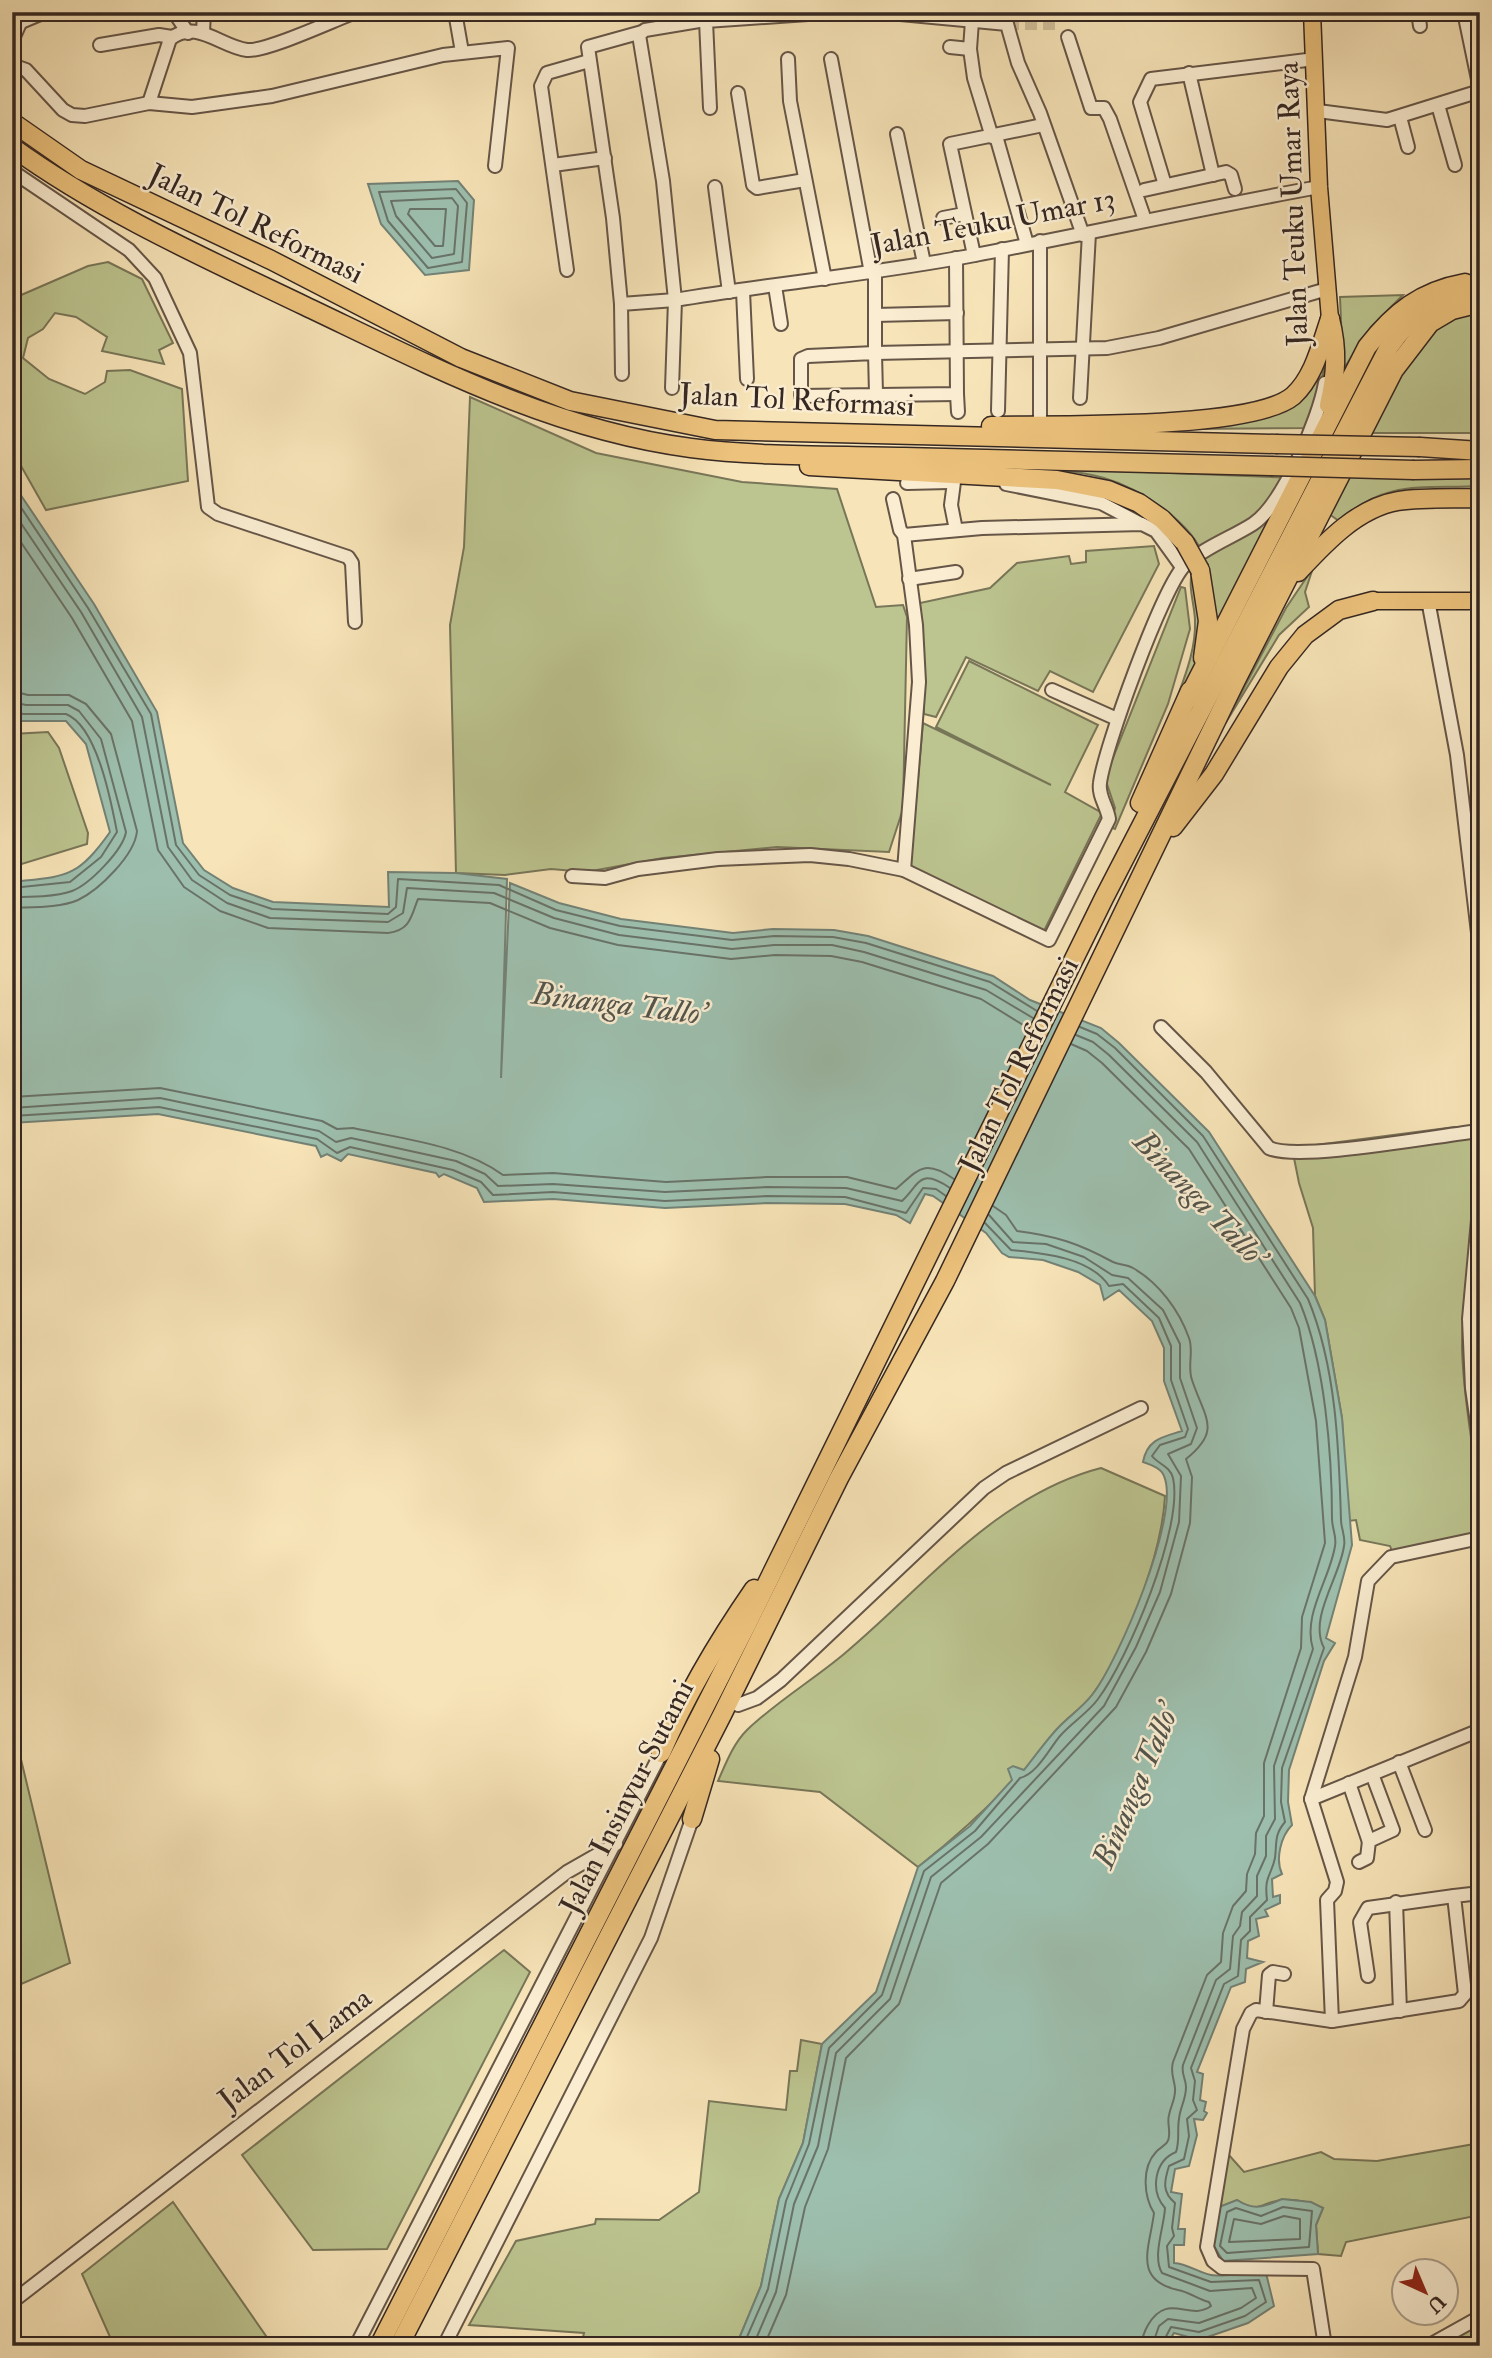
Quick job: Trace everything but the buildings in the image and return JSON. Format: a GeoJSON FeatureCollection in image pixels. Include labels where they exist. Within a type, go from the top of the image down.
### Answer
{"type":"FeatureCollection","features":[{"type":"Feature","properties":{"kind":"highway","name":"Jalan Tol Reformasi"},"geometry":{"type":"LineString","coordinates":[[12,122],[81,170],[271,260],[471,363],[570,401],[715,430],[1423,447],[1480,451]]}},
{"type":"Feature","properties":{"kind":"highway","name":"Jalan Tol Reformasi"},"geometry":{"type":"LineString","coordinates":[[12,147],[75,189],[167,238],[455,377],[564,421],[623,436],[693,449],[1271,467],[1480,469]]}},
{"type":"Feature","properties":{"kind":"highway"},"geometry":{"type":"LineString","coordinates":[[1104,898],[1119,853],[1187,700],[1367,347],[1384,324],[1410,302],[1439,288],[1480,281]]}},
{"type":"Feature","properties":{"kind":"highway"},"geometry":{"type":"LineString","coordinates":[[1104,898],[1389,348],[1404,327],[1431,306],[1449,298],[1480,291]]}},
{"type":"Feature","properties":{"kind":"highway"},"geometry":{"type":"LineString","coordinates":[[1144,873],[1394,370],[1415,339],[1430,323],[1452,310],[1480,303]]}},
{"type":"Feature","properties":{"kind":"highway"},"geometry":{"type":"LineString","coordinates":[[715,430],[1109,424],[1246,414],[1282,403],[1301,387],[1314,364],[1331,319]]}},
{"type":"Feature","properties":{"kind":"highway"},"geometry":{"type":"LineString","coordinates":[[1311,454],[1329,405],[1336,372],[1337,346],[1331,319]]}},
{"type":"Feature","properties":{"kind":"highway"},"geometry":{"type":"LineString","coordinates":[[1423,447],[1480,440]]}},
{"type":"Feature","properties":{"kind":"highway"},"geometry":{"type":"LineString","coordinates":[[693,449],[782,465],[1057,480],[1108,490],[1139,503],[1162,519],[1185,542],[1208,621],[1203,658],[1187,700]]}},
{"type":"Feature","properties":{"kind":"highway"},"geometry":{"type":"LineString","coordinates":[[1282,591],[1322,546],[1346,526],[1374,509],[1396,501],[1480,498]]}},
{"type":"Feature","properties":{"kind":"highway"},"geometry":{"type":"LineString","coordinates":[[1144,873],[1177,821],[1214,774],[1279,667],[1305,635],[1339,610],[1373,601]]}},
{"type":"Feature","properties":{"kind":"highway","name":"Jalan Tol Reformasi"},"geometry":{"type":"LineString","coordinates":[[945,1281],[1144,873]]}},
{"type":"Feature","properties":{"kind":"highway","name":"Jalan Tol Reformasi"},"geometry":{"type":"LineString","coordinates":[[920,1272],[1104,898]]}},
{"type":"Feature","properties":{"kind":"highway","name":"Jalan Insinyur Sutami"},"geometry":{"type":"LineString","coordinates":[[379,2346],[787,1544],[920,1272]]}},
{"type":"Feature","properties":{"kind":"highway","name":"Jalan Insinyur Sutami"},"geometry":{"type":"LineString","coordinates":[[399,2346],[726,1708],[839,1478],[945,1281]]}},
{"type":"Feature","properties":{"kind":"highway"},"geometry":{"type":"LineString","coordinates":[[661,1753],[677,1717],[726,1630],[787,1544]]}},
{"type":"Feature","properties":{"kind":"highway"},"geometry":{"type":"LineString","coordinates":[[692,1819],[726,1708]]}},
{"type":"Feature","properties":{"kind":"main road","name":"Jalan Teuku Umar Raya"},"geometry":{"type":"LineString","coordinates":[[1312,12],[1319,187],[1331,319]]}},
{"type":"Feature","properties":{"kind":"main road"},"geometry":{"type":"LineString","coordinates":[[1373,601],[1480,601]]}},
{"type":"Feature","properties":{"kind":"street"},"geometry":{"type":"LineString","coordinates":[[12,41],[23,17],[45,12]]}},
{"type":"Feature","properties":{"kind":"street"},"geometry":{"type":"LineString","coordinates":[[174,12],[188,33]]}},
{"type":"Feature","properties":{"kind":"street"},"geometry":{"type":"LineString","coordinates":[[202,32],[204,12]]}},
{"type":"Feature","properties":{"kind":"street"},"geometry":{"type":"LineString","coordinates":[[100,45],[161,34],[172,37],[202,32],[252,49],[320,19],[356,12]]}},
{"type":"Feature","properties":{"kind":"street"},"geometry":{"type":"LineString","coordinates":[[455,12],[462,52]]}},
{"type":"Feature","properties":{"kind":"street"},"geometry":{"type":"LineString","coordinates":[[622,374],[621,304],[605,158],[588,47],[710,19],[837,12]]}},
{"type":"Feature","properties":{"kind":"street"},"geometry":{"type":"LineString","coordinates":[[878,12],[1007,24],[1018,63],[1086,234],[1080,398]]}},
{"type":"Feature","properties":{"kind":"street"},"geometry":{"type":"LineString","coordinates":[[1418,12],[1420,26]]}},
{"type":"Feature","properties":{"kind":"street"},"geometry":{"type":"LineString","coordinates":[[1318,111],[1367,119],[1400,117],[1480,90],[1464,12]]}},
{"type":"Feature","properties":{"kind":"street"},"geometry":{"type":"LineString","coordinates":[[710,19],[704,25],[710,108]]}},
{"type":"Feature","properties":{"kind":"street"},"geometry":{"type":"LineString","coordinates":[[972,21],[970,49],[974,78],[1034,242],[1040,418]]}},
{"type":"Feature","properties":{"kind":"street"},"geometry":{"type":"LineString","coordinates":[[640,34],[663,181],[676,300],[672,388]]}},
{"type":"Feature","properties":{"kind":"street"},"geometry":{"type":"LineString","coordinates":[[149,103],[172,37]]}},
{"type":"Feature","properties":{"kind":"street"},"geometry":{"type":"LineString","coordinates":[[1068,37],[1091,108],[1104,108],[1110,119],[1145,220]]}},
{"type":"Feature","properties":{"kind":"street"},"geometry":{"type":"LineString","coordinates":[[12,65],[26,70],[62,110],[72,116],[149,103],[192,107],[272,96],[462,52],[496,47],[510,49],[495,166]]}},
{"type":"Feature","properties":{"kind":"street"},"geometry":{"type":"LineString","coordinates":[[950,47],[970,49]]}},
{"type":"Feature","properties":{"kind":"street"},"geometry":{"type":"LineString","coordinates":[[788,59],[790,101],[825,279]]}},
{"type":"Feature","properties":{"kind":"street"},"geometry":{"type":"LineString","coordinates":[[831,60],[873,272],[876,394]]}},
{"type":"Feature","properties":{"kind":"street"},"geometry":{"type":"LineString","coordinates":[[1166,185],[1141,99],[1151,79],[1315,60]]}},
{"type":"Feature","properties":{"kind":"street"},"geometry":{"type":"LineString","coordinates":[[567,270],[542,78],[554,70],[589,61]]}},
{"type":"Feature","properties":{"kind":"street"},"geometry":{"type":"LineString","coordinates":[[1189,73],[1213,174]]}},
{"type":"Feature","properties":{"kind":"street"},"geometry":{"type":"LineString","coordinates":[[738,93],[753,185],[757,188],[805,180]]}},
{"type":"Feature","properties":{"kind":"street"},"geometry":{"type":"LineString","coordinates":[[1438,105],[1455,165]]}},
{"type":"Feature","properties":{"kind":"street"},"geometry":{"type":"LineString","coordinates":[[1400,117],[1408,147]]}},
{"type":"Feature","properties":{"kind":"street"},"geometry":{"type":"LineString","coordinates":[[974,255],[950,144],[1043,125]]}},
{"type":"Feature","properties":{"kind":"street"},"geometry":{"type":"LineString","coordinates":[[897,134],[924,263]]}},
{"type":"Feature","properties":{"kind":"street"},"geometry":{"type":"LineString","coordinates":[[553,165],[605,158]]}},
{"type":"Feature","properties":{"kind":"street"},"geometry":{"type":"LineString","coordinates":[[12,171],[120,244],[149,270],[190,353],[208,507],[218,514],[348,557],[352,563],[355,622]]}},
{"type":"Feature","properties":{"kind":"street"},"geometry":{"type":"LineString","coordinates":[[1144,190],[1228,172],[1235,189]]}},
{"type":"Feature","properties":{"kind":"street"},"geometry":{"type":"LineString","coordinates":[[715,187],[729,292]]}},
{"type":"Feature","properties":{"kind":"street","name":"Jalan Teuku Umar 13"},"geometry":{"type":"LineString","coordinates":[[621,304],[676,300],[873,272],[1086,234],[1319,187]]}},
{"type":"Feature","properties":{"kind":"street"},"geometry":{"type":"LineString","coordinates":[[943,218],[964,214]]}},
{"type":"Feature","properties":{"kind":"street"},"geometry":{"type":"LineString","coordinates":[[998,411],[997,352],[1002,249]]}},
{"type":"Feature","properties":{"kind":"street"},"geometry":{"type":"LineString","coordinates":[[956,258],[958,412]]}},
{"type":"Feature","properties":{"kind":"street"},"geometry":{"type":"LineString","coordinates":[[775,286],[781,324]]}},
{"type":"Feature","properties":{"kind":"street"},"geometry":{"type":"LineString","coordinates":[[957,394],[801,396],[803,357],[1081,351],[1159,338],[1327,289]]}},
{"type":"Feature","properties":{"kind":"street"},"geometry":{"type":"LineString","coordinates":[[743,291],[747,379]]}},
{"type":"Feature","properties":{"kind":"street"},"geometry":{"type":"LineString","coordinates":[[875,315],[957,313]]}},
{"type":"Feature","properties":{"kind":"street","name":"Jalan Teuku Umar Raya"},"geometry":{"type":"LineString","coordinates":[[572,876],[605,878],[638,869],[718,859],[790,856],[849,859],[904,870],[1049,940],[1109,818],[1100,785],[1118,719],[1155,624],[1205,550],[1256,522],[1273,504],[1316,417],[1324,387],[1331,319]]}},
{"type":"Feature","properties":{"kind":"street"},"geometry":{"type":"LineString","coordinates":[[907,483],[954,481],[1007,484],[1088,500],[1118,510],[1156,531],[1191,569]]}},
{"type":"Feature","properties":{"kind":"street"},"geometry":{"type":"LineString","coordinates":[[954,481],[951,505],[956,530]]}},
{"type":"Feature","properties":{"kind":"street"},"geometry":{"type":"LineString","coordinates":[[893,499],[900,530],[904,536],[916,625],[919,682],[904,870]]}},
{"type":"Feature","properties":{"kind":"street"},"geometry":{"type":"LineString","coordinates":[[904,536],[956,530],[1142,524]]}},
{"type":"Feature","properties":{"kind":"street"},"geometry":{"type":"LineString","coordinates":[[909,579],[956,572]]}},
{"type":"Feature","properties":{"kind":"street"},"geometry":{"type":"LineString","coordinates":[[1428,600],[1457,755],[1480,950]]}},
{"type":"Feature","properties":{"kind":"street"},"geometry":{"type":"LineString","coordinates":[[1052,690],[1118,719]]}},
{"type":"Feature","properties":{"kind":"street"},"geometry":{"type":"LineString","coordinates":[[1161,1027],[1206,1072],[1269,1149],[1275,1151],[1293,1153],[1376,1145],[1480,1131]]}},
{"type":"Feature","properties":{"kind":"street"},"geometry":{"type":"LineString","coordinates":[[1479,1205],[1469,1319],[1472,1388],[1479,1435]]}},
{"type":"Feature","properties":{"kind":"street"},"geometry":{"type":"LineString","coordinates":[[726,1708],[748,1701],[771,1688],[915,1556],[984,1488],[1006,1473],[1141,1408]]}},
{"type":"Feature","properties":{"kind":"street"},"geometry":{"type":"LineString","coordinates":[[1332,2021],[1327,1900],[1335,1891],[1336,1882],[1311,1799],[1355,1657],[1368,1581],[1382,1563],[1394,1556],[1480,1538]]}},
{"type":"Feature","properties":{"kind":"street"},"geometry":{"type":"LineString","coordinates":[[1311,1799],[1480,1730]]}},
{"type":"Feature","properties":{"kind":"street"},"geometry":{"type":"LineString","coordinates":[[356,2346],[661,1753]]}},
{"type":"Feature","properties":{"kind":"street"},"geometry":{"type":"LineString","coordinates":[[1399,1762],[1425,1830]]}},
{"type":"Feature","properties":{"kind":"street"},"geometry":{"type":"LineString","coordinates":[[1369,1842],[1393,1830],[1372,1774]]}},
{"type":"Feature","properties":{"kind":"street"},"geometry":{"type":"LineString","coordinates":[[1349,1783],[1369,1842],[1367,1858],[1359,1862]]}},
{"type":"Feature","properties":{"kind":"street"},"geometry":{"type":"LineString","coordinates":[[444,2346],[651,1938],[692,1819]]}},
{"type":"Feature","properties":{"kind":"street","name":"Jalan Tol Lama"},"geometry":{"type":"LineString","coordinates":[[12,2302],[567,1872],[616,1844]]}},
{"type":"Feature","properties":{"kind":"street"},"geometry":{"type":"LineString","coordinates":[[1368,1976],[1361,1917],[1371,1906],[1480,1893]]}},
{"type":"Feature","properties":{"kind":"street"},"geometry":{"type":"LineString","coordinates":[[1325,2346],[1313,2269],[1222,2268],[1213,2261],[1207,2247],[1243,2029],[1252,2012],[1332,2021],[1457,2002],[1464,1996],[1454,1896]]}},
{"type":"Feature","properties":{"kind":"street"},"geometry":{"type":"LineString","coordinates":[[1396,1902],[1400,2011]]}},
{"type":"Feature","properties":{"kind":"street"},"geometry":{"type":"LineString","coordinates":[[1266,2012],[1269,1975],[1273,1972],[1284,1974]]}},
{"type":"Feature","properties":{"kind":"street"},"geometry":{"type":"LineString","coordinates":[[1428,2346],[1480,2317]]}},
{"type":"Feature","properties":{"kind":"green space"},"geometry":{"type":"Polygon","coordinates":[[[108,262],[142,279],[173,343],[159,350],[164,364],[102,351],[107,337],[76,317],[55,313],[43,329],[28,338],[23,358],[49,379],[85,394],[105,382],[107,371],[130,370],[182,389],[188,481],[46,510],[12,450],[12,299],[88,266],[108,262]]]}},
{"type":"Feature","properties":{"kind":"green space"},"geometry":{"type":"Polygon","coordinates":[[[1403,295],[1371,327],[1343,370],[1340,297],[1403,295]]]}},
{"type":"Feature","properties":{"kind":"green space"},"geometry":{"type":"Polygon","coordinates":[[[1480,307],[1480,433],[1370,433],[1398,374],[1430,327],[1480,307]]]}},
{"type":"Feature","properties":{"kind":"green space"},"geometry":{"type":"Polygon","coordinates":[[[1318,364],[1325,365],[1310,428],[1087,430],[1275,412],[1318,364]]]}},
{"type":"Feature","properties":{"kind":"green space"},"geometry":{"type":"Polygon","coordinates":[[[470,397],[596,453],[742,482],[837,489],[876,607],[903,605],[907,617],[903,809],[889,852],[777,847],[663,858],[586,872],[551,869],[505,875],[456,873],[450,625],[464,547],[470,397]]]}},
{"type":"Feature","properties":{"kind":"green space"},"geometry":{"type":"Polygon","coordinates":[[[993,466],[1297,478],[1212,634],[1212,597],[1205,560],[1190,533],[1164,509],[1133,490],[1104,478],[1063,471],[993,466]]]}},
{"type":"Feature","properties":{"kind":"green space"},"geometry":{"type":"Polygon","coordinates":[[[1347,475],[1480,475],[1480,486],[1422,487],[1389,492],[1373,498],[1339,521],[1329,514],[1347,475]]]}},
{"type":"Feature","properties":{"kind":"green space"},"geometry":{"type":"Polygon","coordinates":[[[1154,546],[1159,564],[1093,692],[1050,671],[1038,691],[966,657],[936,717],[924,714],[920,603],[990,588],[1017,563],[1069,556],[1071,564],[1086,562],[1086,551],[1154,546]]]}},
{"type":"Feature","properties":{"kind":"green space"},"geometry":{"type":"Polygon","coordinates":[[[1194,568],[1202,639],[1195,667],[1176,701],[1194,642],[1191,581],[1194,568]]]}},
{"type":"Feature","properties":{"kind":"green space"},"geometry":{"type":"Polygon","coordinates":[[[1313,568],[1305,592],[1309,607],[1279,635],[1225,724],[1286,608],[1313,568]]]}},
{"type":"Feature","properties":{"kind":"green space"},"geometry":{"type":"Polygon","coordinates":[[[1181,587],[1185,588],[1190,629],[1168,704],[1115,829],[1110,827],[1115,808],[1105,778],[1181,587]]]}},
{"type":"Feature","properties":{"kind":"green space"},"geometry":{"type":"Polygon","coordinates":[[[969,661],[1098,725],[1065,792],[1102,813],[1044,931],[910,867],[923,723],[1051,785],[936,727],[969,661]]]}},
{"type":"Feature","properties":{"kind":"green space"},"geometry":{"type":"Polygon","coordinates":[[[48,732],[59,748],[88,833],[87,844],[12,867],[12,734],[48,732]]]}},
{"type":"Feature","properties":{"kind":"green space"},"geometry":{"type":"Polygon","coordinates":[[[1455,1127],[1477,1128],[1480,1134],[1462,1347],[1480,1534],[1392,1551],[1390,1546],[1360,1540],[1356,1520],[1348,1521],[1342,1418],[1325,1320],[1315,1296],[1313,1228],[1299,1183],[1292,1148],[1455,1127]]]}},
{"type":"Feature","properties":{"kind":"green space"},"geometry":{"type":"Polygon","coordinates":[[[1101,1468],[1165,1496],[1150,1572],[1130,1627],[1105,1676],[1088,1699],[1058,1728],[999,1796],[932,1856],[918,1867],[820,1792],[718,1781],[734,1748],[747,1730],[844,1654],[963,1546],[1028,1499],[1063,1481],[1101,1468]]]}},
{"type":"Feature","properties":{"kind":"green space"},"geometry":{"type":"Polygon","coordinates":[[[12,1628],[18,1659],[12,1703],[12,1628]]]}},
{"type":"Feature","properties":{"kind":"green space"},"geometry":{"type":"Polygon","coordinates":[[[12,1722],[70,1963],[12,1988],[12,1722]]]}},
{"type":"Feature","properties":{"kind":"green space"},"geometry":{"type":"Polygon","coordinates":[[[504,1950],[530,1972],[387,2249],[313,2250],[242,2155],[504,1950]]]}},
{"type":"Feature","properties":{"kind":"green space"},"geometry":{"type":"Polygon","coordinates":[[[801,2040],[822,2044],[803,2143],[779,2199],[761,2286],[736,2346],[581,2346],[584,2333],[469,2325],[516,2241],[595,2224],[596,2219],[659,2220],[699,2192],[709,2101],[786,2110],[790,2071],[797,2071],[801,2040]]]}},
{"type":"Feature","properties":{"kind":"green space"},"geometry":{"type":"Polygon","coordinates":[[[1480,2143],[1480,2215],[1346,2242],[1341,2256],[1318,2254],[1316,2225],[1323,2208],[1318,2206],[1289,2200],[1251,2207],[1237,2200],[1217,2208],[1228,2154],[1244,2172],[1321,2152],[1334,2159],[1377,2161],[1480,2143]]]}},
{"type":"Feature","properties":{"kind":"green space"},"geometry":{"type":"Polygon","coordinates":[[[173,2202],[273,2346],[114,2346],[82,2274],[173,2202]]]}},
{"type":"Feature","properties":{"kind":"green space"},"geometry":{"type":"Polygon","coordinates":[[[1480,2320],[1480,2346],[1431,2346],[1480,2320]]]}},
{"type":"Feature","properties":{"kind":"water"},"geometry":{"type":"Polygon","coordinates":[[[458,181],[474,200],[469,270],[425,275],[381,224],[368,184],[458,181]]]}},
{"type":"Feature","properties":{"kind":"water","name":"Binanga Tallo'"},"geometry":{"type":"Polygon","coordinates":[[[12,482],[94,604],[157,712],[183,843],[204,870],[233,888],[273,902],[389,907],[388,872],[456,873],[507,879],[501,1078],[510,883],[559,903],[621,919],[733,933],[773,929],[834,930],[868,936],[993,976],[1030,1000],[1101,1028],[1209,1132],[1315,1296],[1325,1320],[1342,1418],[1352,1545],[1326,1638],[1335,1643],[1324,1661],[1289,1770],[1288,1802],[1292,1825],[1280,1848],[1282,1874],[1272,1879],[1273,1897],[1280,1895],[1280,1903],[1265,1910],[1268,1916],[1256,1919],[1259,1936],[1248,1941],[1247,1958],[1263,1962],[1246,1969],[1245,1982],[1231,1987],[1197,2072],[1203,2074],[1200,2100],[1206,2102],[1204,2111],[1207,2113],[1203,2120],[1194,2119],[1197,2135],[1189,2166],[1175,2169],[1171,2192],[1182,2194],[1178,2229],[1185,2229],[1184,2245],[1174,2245],[1174,2263],[1211,2275],[1266,2273],[1274,2306],[1248,2323],[1199,2340],[1174,2333],[1166,2346],[736,2346],[761,2286],[779,2199],[803,2143],[822,2044],[876,1992],[918,1867],[970,1826],[1012,1780],[1008,1769],[1013,1766],[1024,1770],[1057,1729],[1088,1700],[1103,1678],[1131,1621],[1156,1554],[1167,1495],[1163,1473],[1143,1462],[1145,1454],[1157,1440],[1182,1431],[1164,1381],[1164,1348],[1152,1321],[1119,1290],[1104,1300],[1100,1285],[1078,1272],[1043,1260],[1009,1257],[1002,1253],[986,1233],[933,1196],[925,1194],[910,1223],[896,1215],[845,1204],[767,1203],[665,1208],[553,1199],[484,1202],[477,1188],[444,1174],[439,1177],[436,1173],[348,1154],[341,1161],[327,1154],[321,1157],[316,1146],[158,1114],[12,1123],[12,882],[58,876],[79,867],[110,832],[86,744],[66,721],[18,721],[12,714],[12,482]]]}},
{"type":"Feature","properties":{"kind":"water"},"geometry":{"type":"Polygon","coordinates":[[[1282,2199],[1311,2202],[1323,2208],[1316,2225],[1318,2254],[1223,2261],[1212,2243],[1219,2207],[1237,2200],[1259,2207],[1282,2199]]]}},
{"type":"Feature","properties":{"kind":"tunnel"},"geometry":{"type":"LineString","coordinates":[[1007,24],[1057,24]]}}]}
